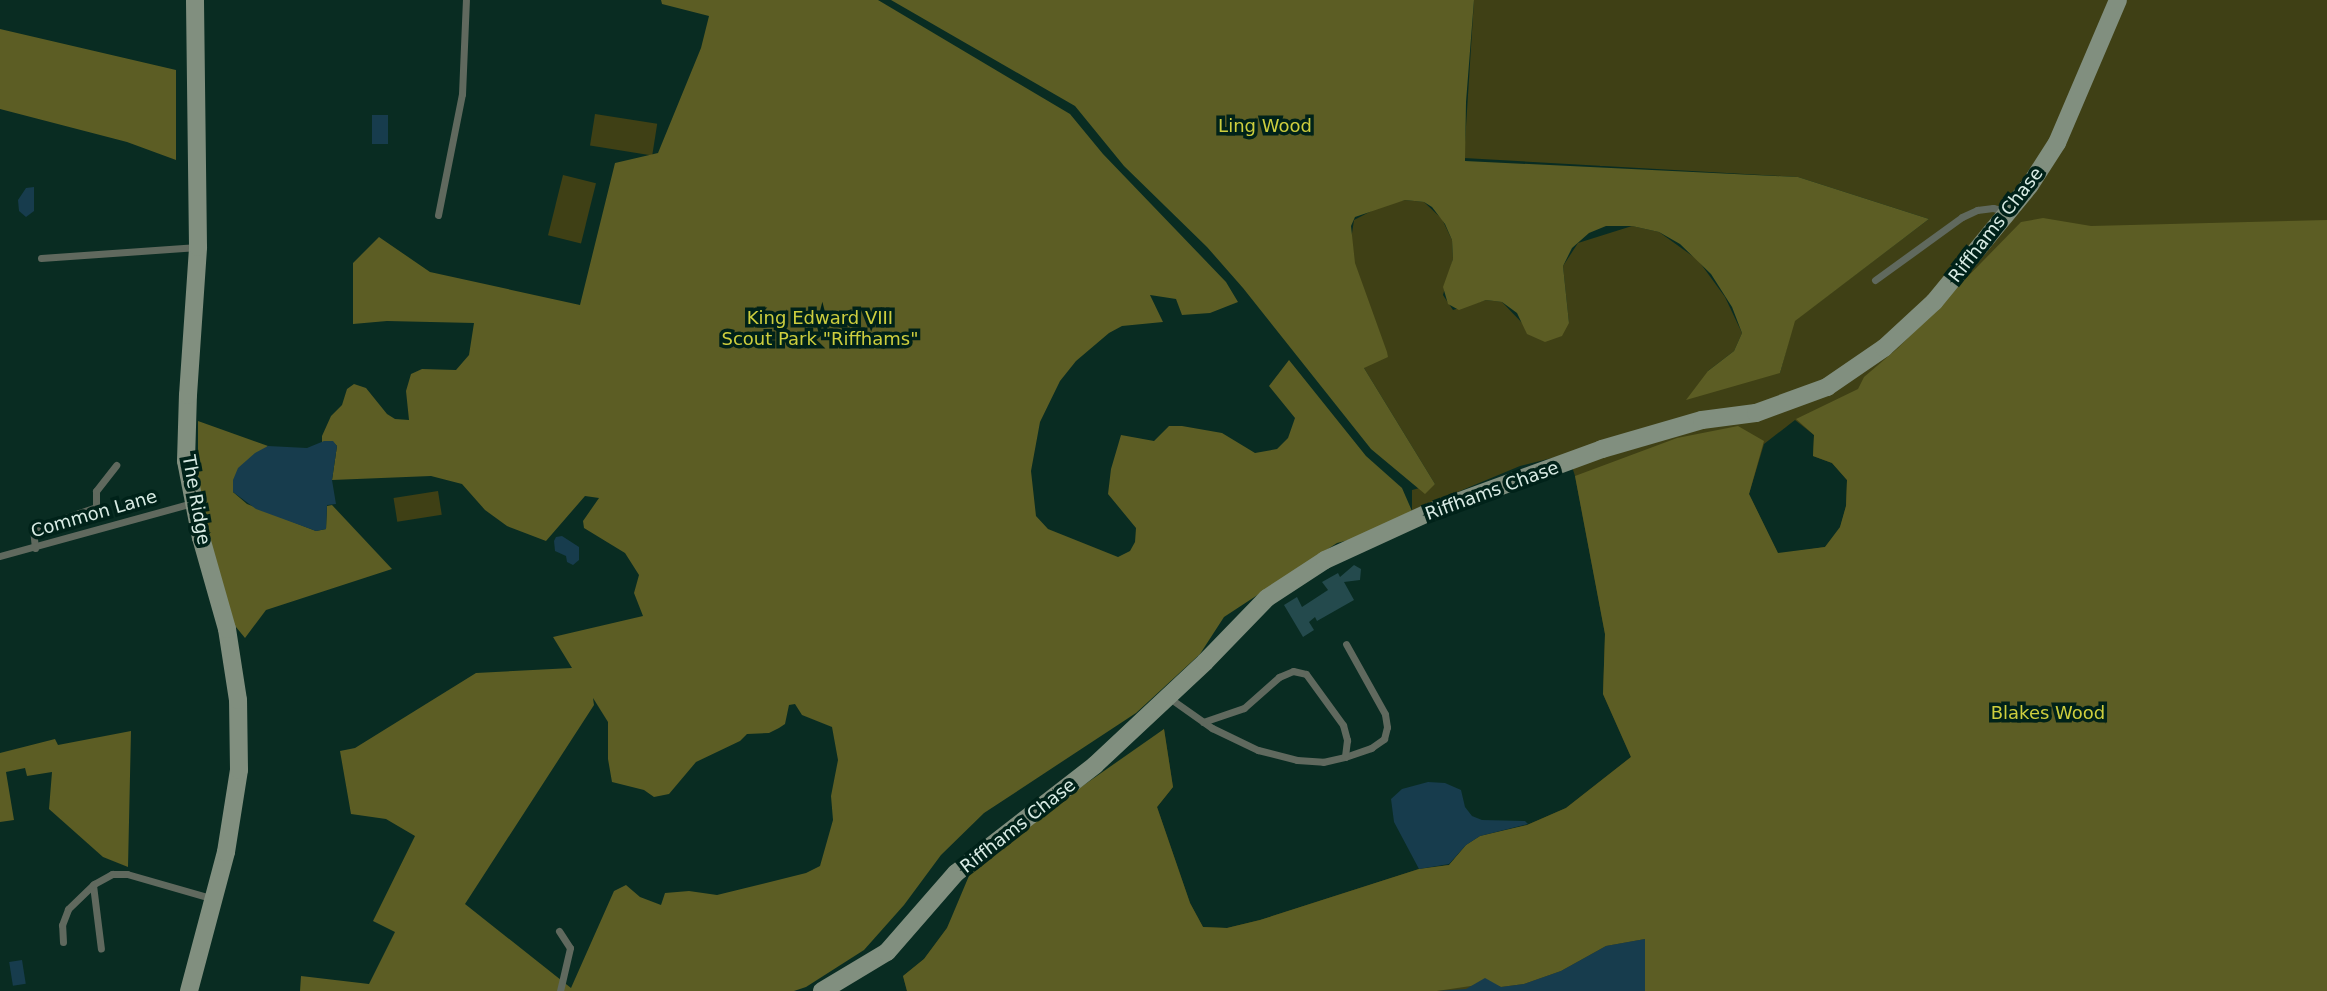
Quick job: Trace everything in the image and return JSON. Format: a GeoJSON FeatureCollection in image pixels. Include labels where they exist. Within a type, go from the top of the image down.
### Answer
{"type":"FeatureCollection","features":[{"type":"Feature","properties":{"kind":"street","name":"The Ridge"},"geometry":{"type":"LineString","coordinates":[[189,991],[226,852],[239,770],[238,700],[227,629],[201,538],[187,461],[188,395],[198,247],[195,0]]}},
{"type":"Feature","properties":{"kind":"street","name":"Riffhams Chase"},"geometry":{"type":"LineString","coordinates":[[822,991],[887,952],[957,873],[1095,765],[1267,598],[1325,560],[1430,512],[1602,449],[1702,420],[1756,412],[1827,387],[1884,348],[1934,302],[2030,185],[2057,143],[2118,0]]}},
{"type":"Feature","properties":{"kind":"lane"},"geometry":{"type":"LineString","coordinates":[[438,215],[462,94],[466,0]]}},
{"type":"Feature","properties":{"kind":"lane"},"geometry":{"type":"LineString","coordinates":[[1875,280],[1962,217],[1977,210],[1993,208],[2006,212]]}},
{"type":"Feature","properties":{"kind":"lane"},"geometry":{"type":"LineString","coordinates":[[41,258],[198,247]]}},
{"type":"Feature","properties":{"kind":"lane"},"geometry":{"type":"LineString","coordinates":[[35,548],[33,528],[96,507],[96,491],[116,466]]}},
{"type":"Feature","properties":{"kind":"lane","name":"Common Lane"},"geometry":{"type":"LineString","coordinates":[[0,555],[35,548],[196,501]]}},
{"type":"Feature","properties":{"kind":"lane"},"geometry":{"type":"LineString","coordinates":[[1168,697],[1203,722],[1258,750],[1323,762],[1345,757],[1371,748],[1384,739],[1388,727],[1385,714],[1346,644]]}},
{"type":"Feature","properties":{"kind":"lane"},"geometry":{"type":"LineString","coordinates":[[1203,722],[1244,708],[1279,677],[1293,671],[1306,674],[1343,725],[1347,740],[1345,757]]}},
{"type":"Feature","properties":{"kind":"lane"},"geometry":{"type":"LineString","coordinates":[[63,942],[65,914],[105,876],[120,873],[215,899]]}},
{"type":"Feature","properties":{"kind":"lane"},"geometry":{"type":"LineString","coordinates":[[93,885],[101,949]]}},
{"type":"Feature","properties":{"kind":"lane"},"geometry":{"type":"LineString","coordinates":[[559,931],[570,948],[560,991]]}},
{"type":"Feature","properties":{"kind":"green space","name":"King Edward VIII Scout Park \"Riffhams\""},"geometry":{"type":"Polygon","coordinates":[[[661,0],[878,0],[1070,114],[1103,154],[1226,282],[1238,302],[1210,313],[1182,315],[1176,299],[1150,295],[1163,322],[1122,326],[1109,333],[1076,361],[1060,381],[1040,422],[1031,471],[1036,516],[1048,529],[1118,557],[1130,551],[1135,542],[1136,528],[1108,494],[1111,469],[1121,435],[1154,441],[1169,426],[1182,426],[1222,433],[1255,453],[1277,449],[1288,438],[1295,418],[1269,386],[1289,360],[1366,456],[1402,488],[1412,511],[1357,538],[1337,543],[1224,617],[1200,654],[1136,713],[984,813],[941,855],[904,905],[864,950],[806,987],[794,991],[300,991],[301,976],[369,984],[395,932],[373,921],[415,836],[386,819],[351,814],[340,751],[355,748],[476,673],[572,668],[553,637],[643,616],[634,593],[639,575],[625,553],[584,528],[583,521],[599,498],[585,496],[546,541],[507,526],[485,510],[462,484],[431,476],[332,480],[337,446],[333,442],[322,442],[322,436],[331,416],[342,405],[347,389],[354,384],[366,388],[387,414],[395,419],[409,420],[406,391],[411,374],[422,369],[456,370],[469,355],[474,323],[387,321],[353,324],[353,263],[379,237],[430,272],[580,305],[615,163],[658,153],[701,48],[709,16],[662,4],[661,0]],[[593,698],[594,705],[465,904],[571,988],[614,891],[626,885],[640,897],[661,905],[665,893],[689,891],[717,895],[806,873],[820,866],[833,820],[831,796],[838,760],[832,727],[802,715],[795,704],[789,705],[785,724],[779,728],[769,733],[747,734],[740,741],[696,762],[669,794],[654,797],[644,790],[612,782],[608,759],[608,722],[593,698]]]}},
{"type":"Feature","properties":{"kind":"green space","name":"Ling Wood"},"geometry":{"type":"Polygon","coordinates":[[[891,0],[1474,0],[1466,102],[1465,161],[1798,177],[1929,219],[1795,321],[1780,373],[1686,400],[1708,371],[1734,351],[1742,333],[1732,307],[1711,274],[1680,244],[1659,232],[1632,226],[1606,226],[1589,233],[1572,248],[1563,266],[1569,323],[1562,336],[1545,342],[1527,334],[1517,313],[1502,302],[1486,300],[1459,310],[1448,304],[1443,287],[1453,259],[1452,240],[1445,224],[1432,207],[1424,202],[1405,200],[1355,217],[1351,226],[1355,263],[1388,357],[1364,368],[1435,484],[1425,494],[1371,449],[1243,288],[1207,247],[1124,166],[1075,106],[891,0]]]}},
{"type":"Feature","properties":{"kind":"green space","name":"Blakes Wood"},"geometry":{"type":"Polygon","coordinates":[[[1474,0],[2327,0],[2327,991],[907,991],[903,976],[924,959],[947,928],[960,902],[1164,729],[1173,787],[1157,807],[1190,903],[1203,927],[1227,928],[1260,920],[1419,869],[1449,865],[1466,845],[1480,836],[1527,825],[1566,808],[1631,757],[1603,694],[1605,634],[1575,476],[1568,454],[1520,466],[1412,511],[1412,490],[1435,484],[1364,368],[1351,240],[1354,220],[1383,205],[1405,200],[1424,202],[1442,219],[1452,240],[1453,259],[1443,295],[1453,310],[1486,300],[1502,302],[1527,328],[1569,323],[1563,266],[1578,243],[1632,226],[1659,232],[1698,260],[1725,297],[1742,333],[1734,351],[1708,371],[1780,373],[1794,321],[1929,219],[1798,177],[1464,158],[1474,0]],[[1795,420],[1764,444],[1749,494],[1778,554],[1825,547],[1840,528],[1846,506],[1847,480],[1832,463],[1813,456],[1814,435],[1795,420]]]}},
{"type":"Feature","properties":{"kind":"green space"},"geometry":{"type":"Polygon","coordinates":[[[0,29],[176,70],[176,160],[127,142],[0,109],[0,29]]]}},
{"type":"Feature","properties":{"kind":"green space"},"geometry":{"type":"Polygon","coordinates":[[[595,114],[657,124],[652,155],[590,146],[595,114]]]}},
{"type":"Feature","properties":{"kind":"green space"},"geometry":{"type":"Polygon","coordinates":[[[563,175],[596,183],[581,243],[548,235],[563,175]]]}},
{"type":"Feature","properties":{"kind":"green space","name":"Blakes Wood"},"geometry":{"type":"Polygon","coordinates":[[[2043,218],[2091,226],[2327,220],[2327,991],[1645,991],[1645,939],[1606,946],[1561,971],[1524,984],[1501,987],[1491,983],[1437,991],[907,991],[903,976],[924,959],[947,928],[971,871],[981,857],[1164,729],[1173,787],[1157,807],[1190,903],[1203,927],[1227,928],[1260,920],[1419,869],[1449,865],[1466,845],[1480,836],[1527,825],[1566,808],[1631,757],[1603,694],[1605,634],[1575,476],[1677,438],[1738,426],[1764,441],[1749,494],[1778,553],[1825,547],[1840,527],[1846,506],[1847,480],[1832,463],[1813,456],[1814,435],[1796,419],[1858,389],[1864,377],[1898,348],[2021,222],[2043,218]]]}},
{"type":"Feature","properties":{"kind":"green space"},"geometry":{"type":"Polygon","coordinates":[[[198,421],[268,446],[233,481],[233,492],[247,504],[316,531],[326,529],[327,506],[332,505],[392,569],[266,610],[245,638],[222,610],[198,503],[198,421]]]}},
{"type":"Feature","properties":{"kind":"green space"},"geometry":{"type":"Polygon","coordinates":[[[438,491],[442,515],[397,522],[394,498],[438,491]]]}},
{"type":"Feature","properties":{"kind":"green space"},"geometry":{"type":"Polygon","coordinates":[[[131,731],[128,867],[103,857],[49,809],[52,772],[27,776],[25,768],[6,772],[14,820],[0,822],[0,753],[55,739],[58,745],[131,731]]]}},
{"type":"Feature","properties":{"kind":"water"},"geometry":{"type":"Polygon","coordinates":[[[372,115],[388,115],[388,144],[372,144],[372,115]]]}},
{"type":"Feature","properties":{"kind":"water"},"geometry":{"type":"Polygon","coordinates":[[[34,187],[34,211],[26,217],[19,211],[18,200],[26,188],[34,187]]]}},
{"type":"Feature","properties":{"kind":"water"},"geometry":{"type":"Polygon","coordinates":[[[324,441],[333,441],[337,446],[332,480],[336,504],[327,505],[326,529],[316,531],[256,509],[233,492],[233,480],[238,468],[255,453],[268,446],[307,448],[324,441]]]}},
{"type":"Feature","properties":{"kind":"water"},"geometry":{"type":"Polygon","coordinates":[[[562,536],[579,547],[579,560],[573,565],[567,562],[566,556],[555,551],[554,541],[556,537],[562,536]]]}},
{"type":"Feature","properties":{"kind":"water"},"geometry":{"type":"Polygon","coordinates":[[[1428,782],[1445,783],[1461,790],[1465,807],[1472,816],[1482,820],[1525,821],[1528,824],[1480,836],[1466,845],[1449,864],[1419,869],[1394,822],[1391,799],[1402,789],[1428,782]]]}},
{"type":"Feature","properties":{"kind":"water"},"geometry":{"type":"Polygon","coordinates":[[[1645,939],[1645,991],[1437,991],[1466,989],[1485,978],[1501,987],[1524,984],[1561,971],[1606,946],[1645,939]]]}},
{"type":"Feature","properties":{"kind":"water"},"geometry":{"type":"Polygon","coordinates":[[[22,960],[26,984],[13,986],[9,962],[22,960]]]}},
{"type":"Feature","properties":{"kind":"building"},"geometry":{"type":"Polygon","coordinates":[[[1354,565],[1361,569],[1360,580],[1344,582],[1354,600],[1317,621],[1315,617],[1309,622],[1314,630],[1303,637],[1284,605],[1297,597],[1302,607],[1328,590],[1322,582],[1338,573],[1340,577],[1354,565]]]}}]}
